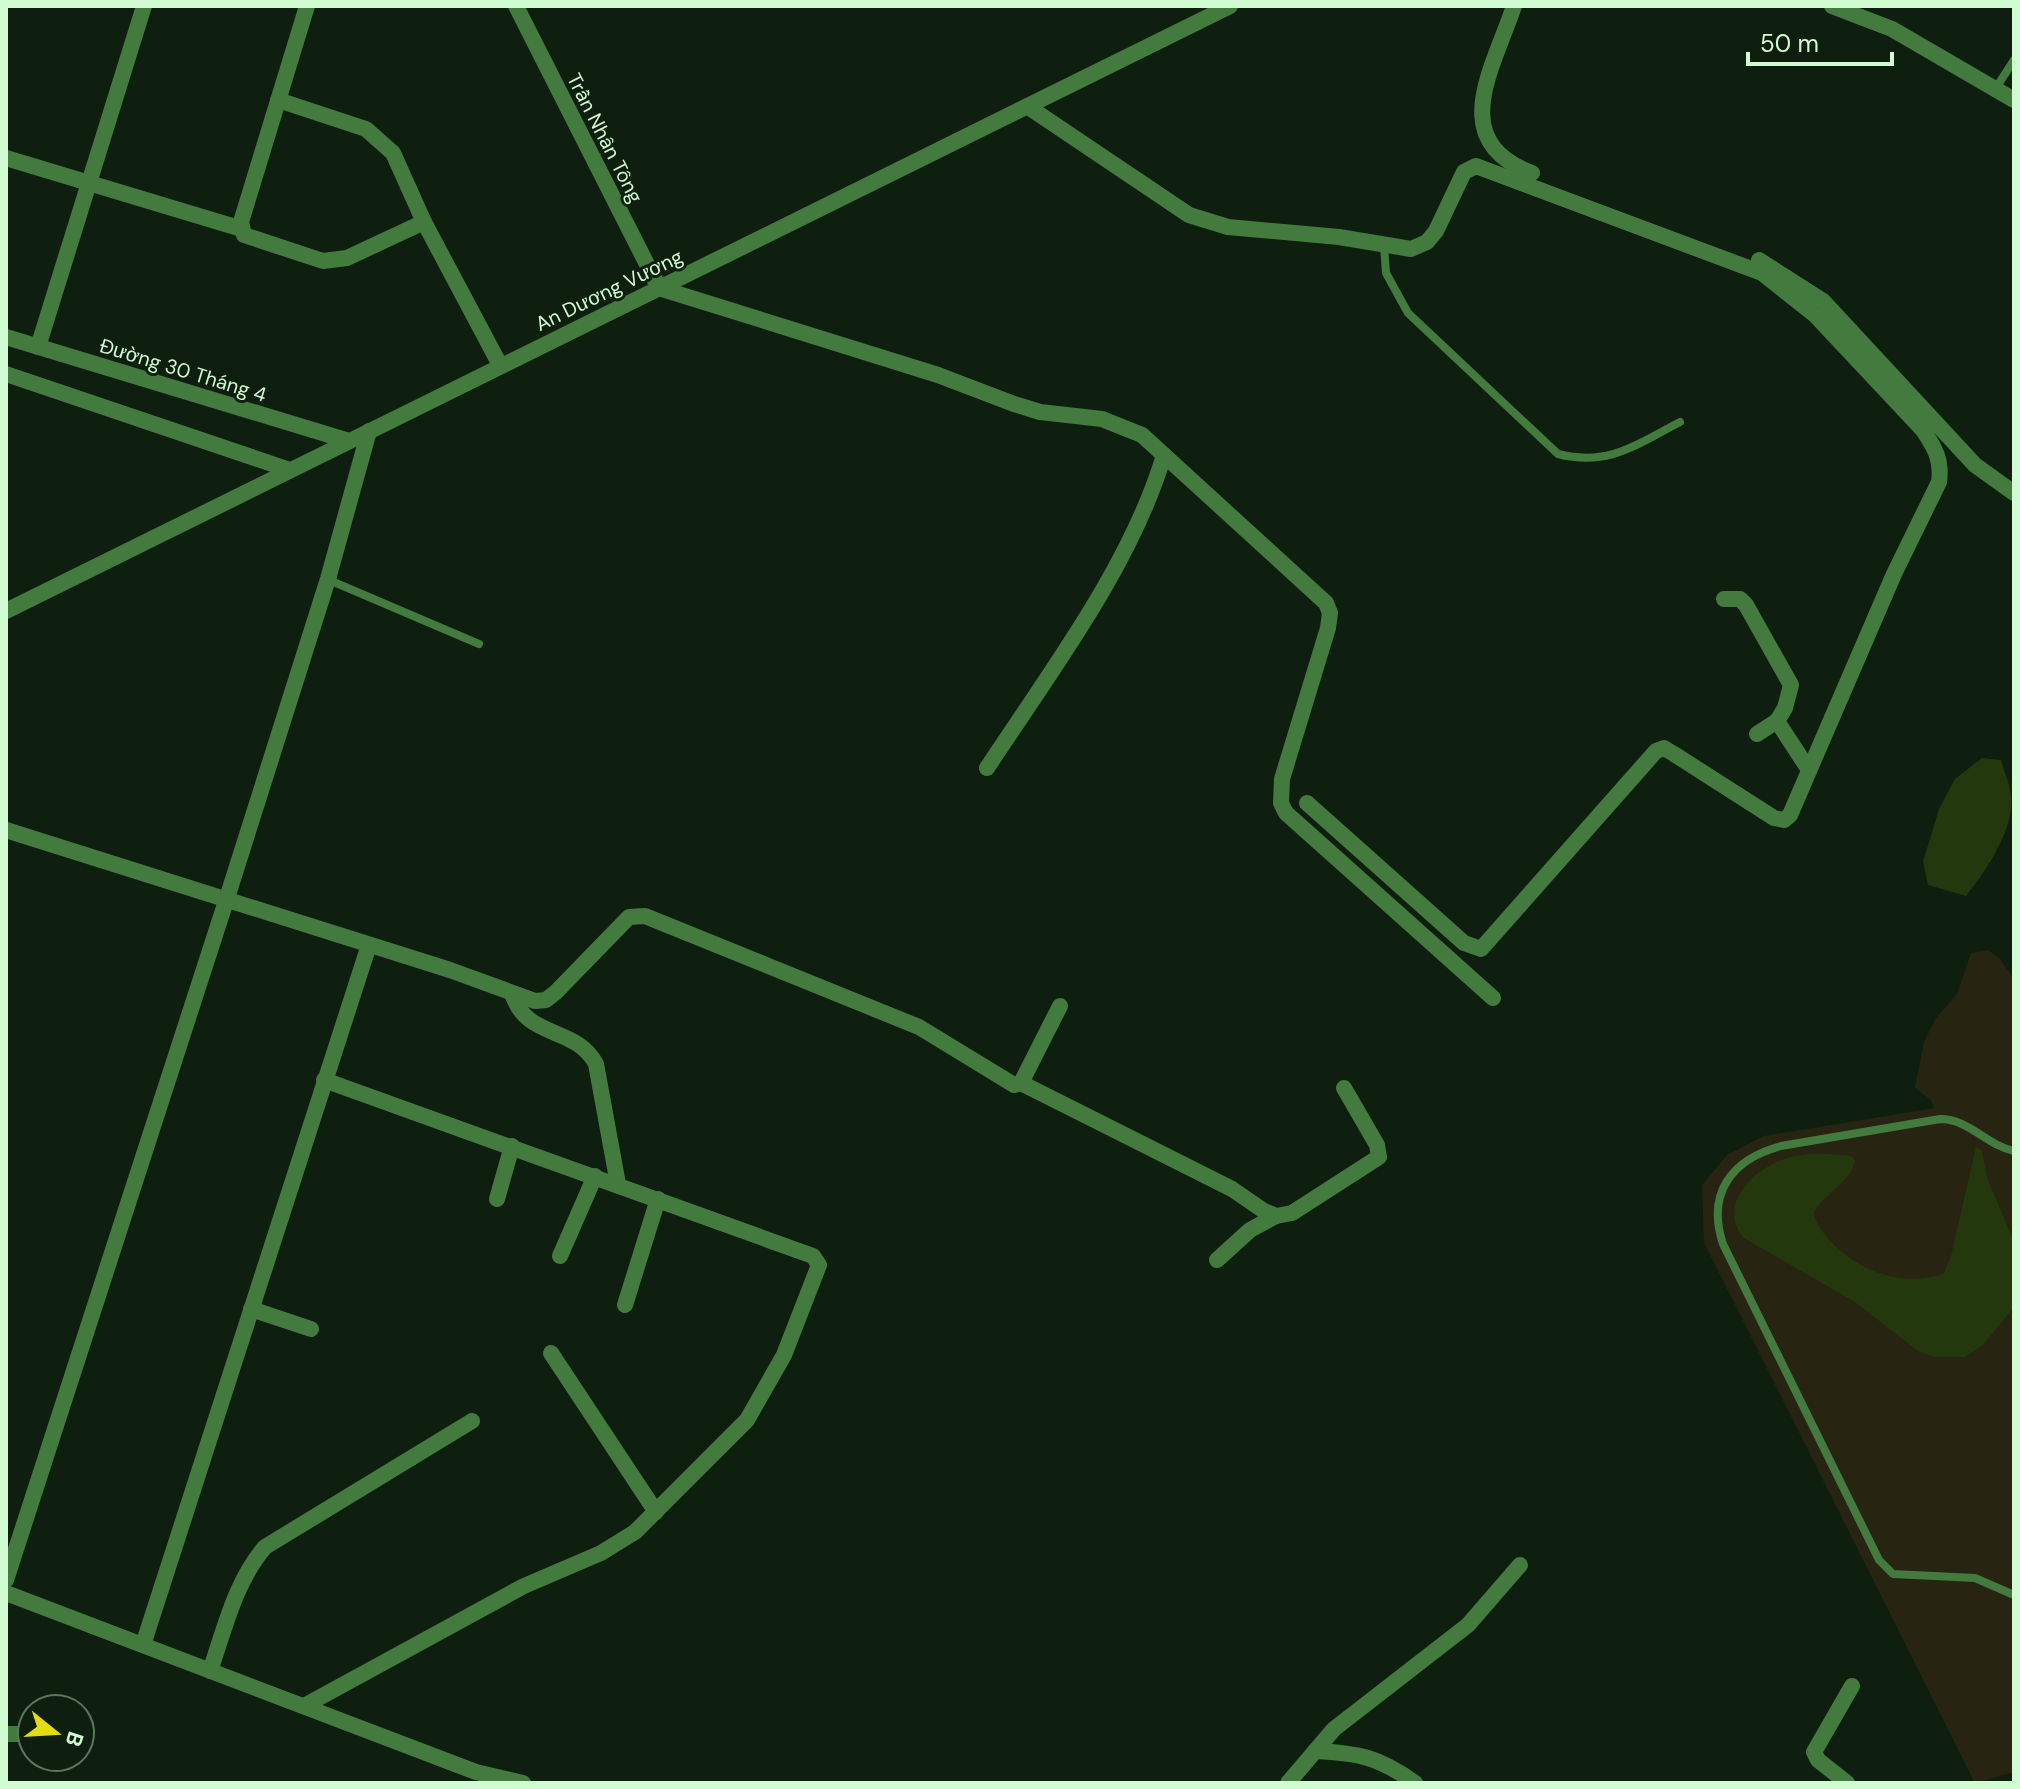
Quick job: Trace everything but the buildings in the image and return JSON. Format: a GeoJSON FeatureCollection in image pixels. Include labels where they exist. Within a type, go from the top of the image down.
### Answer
{"type":"FeatureCollection","features":[{"type":"Feature","properties":{"kind":"street"},"geometry":{"type":"LineString","coordinates":[[38,347],[144,6]]}},
{"type":"Feature","properties":{"kind":"street"},"geometry":{"type":"LineString","coordinates":[[307,6],[242,229],[244,235],[323,261],[347,258],[424,222]]}},
{"type":"Feature","properties":{"kind":"street","name":"Trần Nhân Tông"},"geometry":{"type":"LineString","coordinates":[[516,6],[659,288]]}},
{"type":"Feature","properties":{"kind":"street","name":"An Dương Vương"},"geometry":{"type":"LineString","coordinates":[[6,611],[1230,6]]}},
{"type":"Feature","properties":{"kind":"street"},"geometry":{"type":"LineString","coordinates":[[1514,6],[1481,105],[1481,128],[1497,156],[1518,168],[1750,255],[1782,271],[1823,301],[1975,465],[2014,493]]}},
{"type":"Feature","properties":{"kind":"street"},"geometry":{"type":"LineString","coordinates":[[1832,6],[1892,29],[2014,100]]}},
{"type":"Feature","properties":{"kind":"street"},"geometry":{"type":"LineString","coordinates":[[278,100],[366,129],[393,153],[424,222],[500,365]]}},
{"type":"Feature","properties":{"kind":"street"},"geometry":{"type":"LineString","coordinates":[[1027,106],[1189,215],[1228,227],[1324,235],[1411,249],[1427,242],[1464,172],[1476,166],[1486,167],[1762,273],[1815,315],[1923,430],[1939,458],[1939,482],[1790,815],[1784,820],[1774,818],[1664,748],[1656,751],[1481,949],[1464,943],[1307,803]]}},
{"type":"Feature","properties":{"kind":"street"},"geometry":{"type":"LineString","coordinates":[[6,158],[242,229]]}},
{"type":"Feature","properties":{"kind":"street"},"geometry":{"type":"LineString","coordinates":[[659,288],[938,375],[1040,412],[1121,424],[1142,435],[1326,603],[1330,613],[1282,779],[1281,803],[1286,813],[1493,998]]}},
{"type":"Feature","properties":{"kind":"street","name":"Đường 30 Tháng 4"},"geometry":{"type":"LineString","coordinates":[[6,337],[349,441]]}},
{"type":"Feature","properties":{"kind":"street"},"geometry":{"type":"LineString","coordinates":[[6,374],[290,470]]}},
{"type":"Feature","properties":{"kind":"street"},"geometry":{"type":"LineString","coordinates":[[6,1580],[328,579],[369,431]]}},
{"type":"Feature","properties":{"kind":"street"},"geometry":{"type":"LineString","coordinates":[[987,768],[1083,621],[1138,518],[1164,455]]}},
{"type":"Feature","properties":{"kind":"street"},"geometry":{"type":"LineString","coordinates":[[1724,599],[1740,599],[1746,605],[1791,685],[1777,721],[1757,734]]}},
{"type":"Feature","properties":{"kind":"street"},"geometry":{"type":"LineString","coordinates":[[1777,721],[1809,770]]}},
{"type":"Feature","properties":{"kind":"street"},"geometry":{"type":"LineString","coordinates":[[6,830],[227,898],[535,1001],[546,1000],[629,917],[636,915],[786,970],[919,1027],[1005,1083],[1021,1083],[1232,1189],[1276,1216]]}},
{"type":"Feature","properties":{"kind":"street"},"geometry":{"type":"LineString","coordinates":[[143,1645],[369,945]]}},
{"type":"Feature","properties":{"kind":"street"},"geometry":{"type":"LineString","coordinates":[[512,993],[522,1016],[538,1027],[582,1044],[590,1053],[596,1064],[618,1184]]}},
{"type":"Feature","properties":{"kind":"street"},"geometry":{"type":"LineString","coordinates":[[1021,1083],[1060,1006]]}},
{"type":"Feature","properties":{"kind":"street"},"geometry":{"type":"LineString","coordinates":[[304,1706],[524,1586],[601,1553],[635,1532],[747,1420],[784,1355],[819,1265],[813,1256],[324,1080]]}},
{"type":"Feature","properties":{"kind":"street"},"geometry":{"type":"LineString","coordinates":[[1217,1260],[1250,1230],[1276,1216],[1292,1213],[1379,1157],[1377,1145],[1344,1088]]}},
{"type":"Feature","properties":{"kind":"street"},"geometry":{"type":"LineString","coordinates":[[497,1199],[512,1146]]}},
{"type":"Feature","properties":{"kind":"street"},"geometry":{"type":"LineString","coordinates":[[560,1256],[595,1176]]}},
{"type":"Feature","properties":{"kind":"street"},"geometry":{"type":"LineString","coordinates":[[625,1305],[658,1199]]}},
{"type":"Feature","properties":{"kind":"street"},"geometry":{"type":"LineString","coordinates":[[251,1309],[311,1329]]}},
{"type":"Feature","properties":{"kind":"street"},"geometry":{"type":"LineString","coordinates":[[551,1353],[656,1512]]}},
{"type":"Feature","properties":{"kind":"street"},"geometry":{"type":"LineString","coordinates":[[210,1671],[238,1590],[249,1567],[265,1547],[472,1421]]}},
{"type":"Feature","properties":{"kind":"street"},"geometry":{"type":"LineString","coordinates":[[1288,1783],[1334,1729],[1468,1625],[1520,1565]]}},
{"type":"Feature","properties":{"kind":"street"},"geometry":{"type":"LineString","coordinates":[[6,1593],[304,1706],[474,1778],[523,1783]]}},
{"type":"Feature","properties":{"kind":"street"},"geometry":{"type":"LineString","coordinates":[[1847,1783],[1818,1760],[1814,1752],[1852,1686]]}},
{"type":"Feature","properties":{"kind":"street"},"geometry":{"type":"LineString","coordinates":[[1315,1751],[1363,1754],[1387,1763],[1415,1783]]}},
{"type":"Feature","properties":{"kind":"lane"},"geometry":{"type":"LineString","coordinates":[[1996,88],[2014,60]]}},
{"type":"Feature","properties":{"kind":"lane"},"geometry":{"type":"LineString","coordinates":[[1384,246],[1386,273],[1408,313],[1558,454],[1580,460],[1610,457],[1680,422]]}},
{"type":"Feature","properties":{"kind":"lane"},"geometry":{"type":"LineString","coordinates":[[328,579],[479,644]]}},
{"type":"Feature","properties":{"kind":"lane"},"geometry":{"type":"LineString","coordinates":[[2014,1151],[1978,1135],[1957,1119],[1940,1119],[1781,1146],[1762,1151],[1731,1171],[1718,1197],[1717,1212],[1723,1244],[1879,1560],[1893,1574],[1975,1578],[2014,1595]]}},
{"type":"Feature","properties":{"kind":"shaded area"},"geometry":{"type":"Polygon","coordinates":[[[1982,758],[2001,760],[2010,789],[2011,811],[1997,850],[1966,896],[1928,885],[1923,862],[1939,809],[1955,779],[1982,758]]]}},
{"type":"Feature","properties":{"kind":"shaded area"},"geometry":{"type":"Polygon","coordinates":[[[1988,950],[2000,959],[2014,979],[2014,1772],[1975,1783],[1704,1243],[1702,1185],[1727,1155],[1764,1136],[1934,1108],[1931,1100],[1915,1088],[1924,1042],[1936,1018],[1957,994],[1971,953],[1988,950]]]}},
{"type":"Feature","properties":{"kind":"shaded area"},"geometry":{"type":"Polygon","coordinates":[[[1976,1147],[1982,1151],[1987,1178],[2014,1242],[2014,1307],[1983,1345],[1965,1357],[1935,1357],[1918,1351],[1855,1302],[1744,1238],[1736,1225],[1734,1211],[1737,1199],[1745,1186],[1768,1167],[1802,1155],[1851,1156],[1855,1161],[1852,1169],[1813,1214],[1822,1231],[1850,1258],[1887,1275],[1906,1279],[1944,1273],[1951,1256],[1976,1147]]]}}]}
